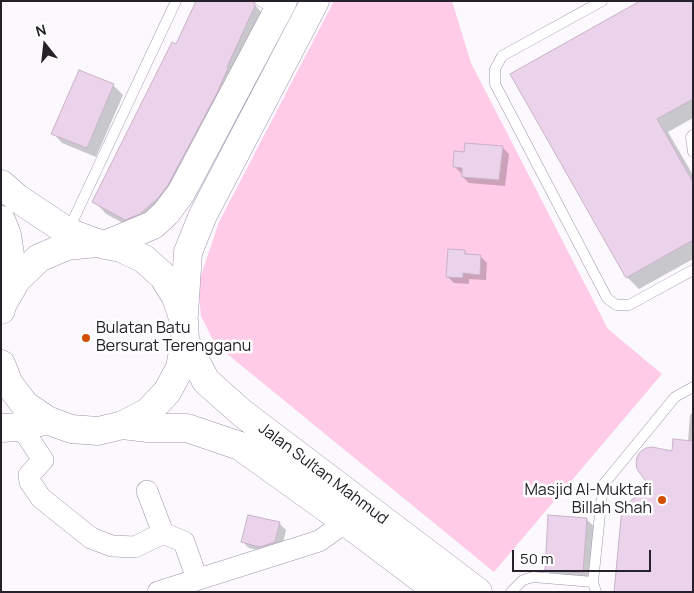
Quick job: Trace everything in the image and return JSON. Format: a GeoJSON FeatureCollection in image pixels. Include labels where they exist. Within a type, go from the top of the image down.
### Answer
{"type":"FeatureCollection","features":[{"type":"Feature","properties":{"kind":"main road"},"geometry":{"type":"LineString","coordinates":[[1,364],[9,384],[25,405],[47,420],[72,429],[98,431],[123,425],[148,412],[167,392],[180,368],[185,331],[188,252],[203,215],[315,1]]}},
{"type":"Feature","properties":{"kind":"main road"},"geometry":{"type":"LineString","coordinates":[[2,307],[17,279],[39,258],[67,246],[101,244],[153,225],[166,213],[181,193],[274,4]]}},
{"type":"Feature","properties":{"kind":"main road","name":"Jalan Sultan Mahmud"},"geometry":{"type":"LineString","coordinates":[[1,184],[17,198],[68,232],[101,244],[121,248],[144,259],[163,276],[176,297],[185,331],[206,381],[242,413],[478,592]]}},
{"type":"Feature","properties":{"kind":"main road"},"geometry":{"type":"LineString","coordinates":[[1,220],[6,235],[12,268],[2,307]]}},
{"type":"Feature","properties":{"kind":"main road"},"geometry":{"type":"LineString","coordinates":[[11,428],[47,420]]}},
{"type":"Feature","properties":{"kind":"main road","name":"Jalan Sultan Mahmud"},"geometry":{"type":"LineString","coordinates":[[123,425],[148,428],[187,428],[240,446],[439,592]]}},
{"type":"Feature","properties":{"kind":"street"},"geometry":{"type":"LineString","coordinates":[[11,428],[43,460],[30,475],[30,482],[42,498],[91,538],[112,546],[135,547],[163,533]]}},
{"type":"Feature","properties":{"kind":"street"},"geometry":{"type":"LineString","coordinates":[[147,491],[163,533],[184,542],[198,579]]}},
{"type":"Feature","properties":{"kind":"street"},"geometry":{"type":"LineString","coordinates":[[158,592],[319,541],[346,522]]}},
{"type":"Feature","properties":{"kind":"lane"},"geometry":{"type":"LineString","coordinates":[[68,232],[176,1]]}},
{"type":"Feature","properties":{"kind":"lane"},"geometry":{"type":"LineString","coordinates":[[602,1],[502,56],[495,68],[495,84],[607,298],[616,305],[629,305],[693,270]]}},
{"type":"Feature","properties":{"kind":"lane"},"geometry":{"type":"LineString","coordinates":[[693,135],[693,152]]}},
{"type":"Feature","properties":{"kind":"lane"},"geometry":{"type":"LineString","coordinates":[[511,592],[523,580],[533,577],[595,587],[603,485],[675,397],[693,387]]}},
{"type":"Feature","properties":{"kind":"shaded area"},"geometry":{"type":"Polygon","coordinates":[[[334,1],[452,1],[471,63],[608,329],[662,374],[494,572],[215,344],[201,316],[198,284],[219,222],[334,1]]]}},
{"type":"Feature","properties":{"kind":"building"},"geometry":{"type":"Polygon","coordinates":[[[196,1],[253,1],[255,6],[217,93],[168,185],[158,198],[140,214],[125,220],[92,202],[172,42],[176,44],[196,1]]]}},
{"type":"Feature","properties":{"kind":"building"},"geometry":{"type":"Polygon","coordinates":[[[640,1],[693,1],[693,99],[657,119],[693,182],[693,240],[626,278],[510,74],[640,1]]]}},
{"type":"Feature","properties":{"kind":"building"},"geometry":{"type":"Polygon","coordinates":[[[79,70],[114,84],[87,148],[51,134],[79,70]]]}},
{"type":"Feature","properties":{"kind":"building"},"geometry":{"type":"Polygon","coordinates":[[[465,143],[503,146],[499,180],[462,177],[462,168],[453,167],[454,151],[464,152],[465,143]]]}},
{"type":"Feature","properties":{"kind":"building"},"geometry":{"type":"Polygon","coordinates":[[[448,249],[465,250],[465,254],[481,255],[480,275],[463,273],[463,278],[446,277],[448,249]]]}},
{"type":"Feature","properties":{"kind":"building","name":"Masjid Al-Muktafi Billah Shah"},"geometry":{"type":"Polygon","coordinates":[[[673,439],[693,441],[693,592],[614,592],[622,508],[649,486],[637,469],[637,457],[646,448],[652,447],[672,451],[673,439]]]}},
{"type":"Feature","properties":{"kind":"building"},"geometry":{"type":"Polygon","coordinates":[[[248,515],[280,522],[275,542],[260,547],[241,542],[248,515]]]}},
{"type":"Feature","properties":{"kind":"building"},"geometry":{"type":"Polygon","coordinates":[[[548,515],[587,518],[583,573],[545,570],[548,515]]]}},
{"type":"Feature","properties":{"kind":"place","name":"Bulatan Batu Bersurat Terengganu"},"geometry":{"type":"Point","coordinates":[86,338]}},
{"type":"Feature","properties":{"kind":"place","name":"Masjid Al-Muktafi Billah Shah"},"geometry":{"type":"Point","coordinates":[662,500]}}]}
